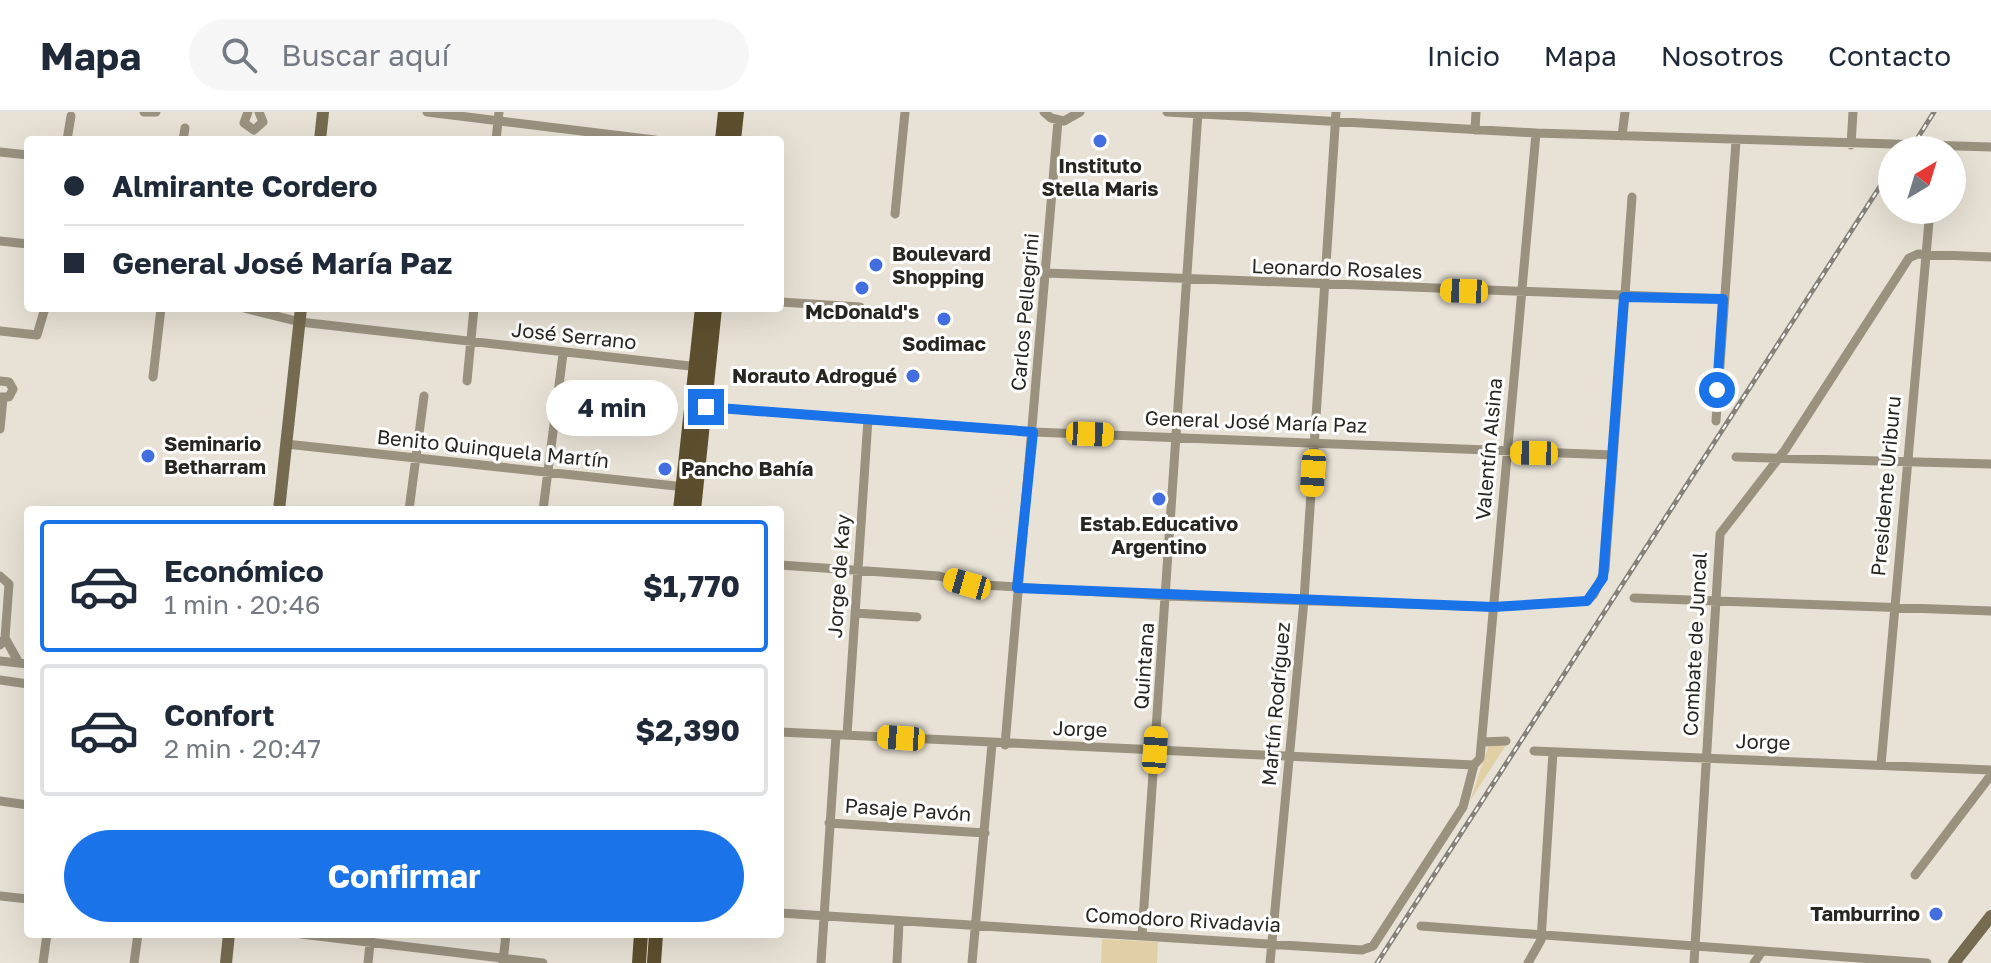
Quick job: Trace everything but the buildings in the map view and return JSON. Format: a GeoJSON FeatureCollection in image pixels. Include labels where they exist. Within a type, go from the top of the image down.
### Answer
{"type":"FeatureCollection","features":[{"type":"Feature","properties":{"kind":"main road"},"geometry":{"type":"LineString","coordinates":[[722,136],[725,112]]}},
{"type":"Feature","properties":{"kind":"main road"},"geometry":{"type":"LineString","coordinates":[[734,136],[737,112]]}},
{"type":"Feature","properties":{"kind":"main road"},"geometry":{"type":"LineString","coordinates":[[682,506],[690,488],[706,407],[702,312]]}},
{"type":"Feature","properties":{"kind":"main road"},"geometry":{"type":"LineString","coordinates":[[693,506],[690,488],[703,368],[714,312]]}},
{"type":"Feature","properties":{"kind":"main road"},"geometry":{"type":"LineString","coordinates":[[639,963],[641,938]]}},
{"type":"Feature","properties":{"kind":"main road"},"geometry":{"type":"LineString","coordinates":[[654,963],[656,938]]}},
{"type":"Feature","properties":{"kind":"street"},"geometry":{"type":"LineString","coordinates":[[144,112],[156,112]]}},
{"type":"Feature","properties":{"kind":"street"},"geometry":{"type":"LineString","coordinates":[[248,112],[244,123],[254,130],[263,122],[259,112]]}},
{"type":"Feature","properties":{"kind":"street"},"geometry":{"type":"LineString","coordinates":[[320,136],[323,112]]}},
{"type":"Feature","properties":{"kind":"street"},"geometry":{"type":"LineString","coordinates":[[427,112],[499,116],[601,136]]}},
{"type":"Feature","properties":{"kind":"street"},"geometry":{"type":"LineString","coordinates":[[895,214],[905,112]]}},
{"type":"Feature","properties":{"kind":"street"},"geometry":{"type":"LineString","coordinates":[[1044,112],[1058,121],[1071,120],[1080,112]]}},
{"type":"Feature","properties":{"kind":"street"},"geometry":{"type":"LineString","coordinates":[[1167,112],[1536,133],[1878,146]]}},
{"type":"Feature","properties":{"kind":"street","name":"Martín Rodríguez"},"geometry":{"type":"LineString","coordinates":[[1270,963],[1304,600],[1336,112]]}},
{"type":"Feature","properties":{"kind":"street"},"geometry":{"type":"LineString","coordinates":[[1475,130],[1476,112]]}},
{"type":"Feature","properties":{"kind":"street"},"geometry":{"type":"LineString","coordinates":[[1622,136],[1625,112]]}},
{"type":"Feature","properties":{"kind":"street"},"geometry":{"type":"LineString","coordinates":[[1851,145],[1853,112]]}},
{"type":"Feature","properties":{"kind":"street","name":"Quintana"},"geometry":{"type":"LineString","coordinates":[[1142,935],[1198,113]]}},
{"type":"Feature","properties":{"kind":"street"},"geometry":{"type":"LineString","coordinates":[[68,136],[71,116]]}},
{"type":"Feature","properties":{"kind":"street"},"geometry":{"type":"LineString","coordinates":[[496,136],[499,116]]}},
{"type":"Feature","properties":{"kind":"street","name":"Carlos Pellegrini"},"geometry":{"type":"LineString","coordinates":[[1005,745],[1058,121]]}},
{"type":"Feature","properties":{"kind":"street"},"geometry":{"type":"LineString","coordinates":[[184,136],[185,128]]}},
{"type":"Feature","properties":{"kind":"street","name":"Valentín Alsina"},"geometry":{"type":"LineString","coordinates":[[1474,765],[1483,742],[1536,133]]}},
{"type":"Feature","properties":{"kind":"street"},"geometry":{"type":"LineString","coordinates":[[1716,421],[1736,141]]}},
{"type":"Feature","properties":{"kind":"street"},"geometry":{"type":"LineString","coordinates":[[1966,147],[1991,147]]}},
{"type":"Feature","properties":{"kind":"street"},"geometry":{"type":"LineString","coordinates":[[0,152],[24,155]]}},
{"type":"Feature","properties":{"kind":"street"},"geometry":{"type":"LineString","coordinates":[[784,565],[939,576],[967,584],[1167,596],[1493,607],[1590,598],[1605,570],[1632,197]]}},
{"type":"Feature","properties":{"kind":"street","name":"Presidente Uriburu"},"geometry":{"type":"LineString","coordinates":[[1881,765],[1905,463],[1928,224]]}},
{"type":"Feature","properties":{"kind":"street"},"geometry":{"type":"LineString","coordinates":[[0,241],[24,244]]}},
{"type":"Feature","properties":{"kind":"street"},"geometry":{"type":"LineString","coordinates":[[1925,254],[1991,257]]}},
{"type":"Feature","properties":{"kind":"street","name":"Combate de Juncal"},"geometry":{"type":"LineString","coordinates":[[1694,963],[1720,534],[1778,458],[1909,258],[1925,254]]}},
{"type":"Feature","properties":{"kind":"street","name":"Leonardo Rosales"},"geometry":{"type":"LineString","coordinates":[[1046,273],[1325,287],[1723,299]]}},
{"type":"Feature","properties":{"kind":"street"},"geometry":{"type":"LineString","coordinates":[[784,302],[860,307],[860,313]]}},
{"type":"Feature","properties":{"kind":"street"},"geometry":{"type":"LineString","coordinates":[[0,331],[37,335],[44,312]]}},
{"type":"Feature","properties":{"kind":"street"},"geometry":{"type":"LineString","coordinates":[[153,377],[161,312]]}},
{"type":"Feature","properties":{"kind":"street","name":"José Serrano"},"geometry":{"type":"LineString","coordinates":[[260,312],[300,322],[703,368]]}},
{"type":"Feature","properties":{"kind":"street"},"geometry":{"type":"LineString","coordinates":[[279,506],[301,312]]}},
{"type":"Feature","properties":{"kind":"street"},"geometry":{"type":"LineString","coordinates":[[467,381],[474,312]]}},
{"type":"Feature","properties":{"kind":"street"},"geometry":{"type":"LineString","coordinates":[[543,506],[563,354]]}},
{"type":"Feature","properties":{"kind":"street"},"geometry":{"type":"LineString","coordinates":[[0,381],[9,382],[12,386],[11,395],[2,398],[0,429]]}},
{"type":"Feature","properties":{"kind":"street"},"geometry":{"type":"LineString","coordinates":[[409,506],[424,396]]}},
{"type":"Feature","properties":{"kind":"street","name":"General José María Paz"},"geometry":{"type":"LineString","coordinates":[[706,407],[1033,432],[1613,455]]}},
{"type":"Feature","properties":{"kind":"street","name":"Jorge de Kay"},"geometry":{"type":"LineString","coordinates":[[847,735],[868,419]]}},
{"type":"Feature","properties":{"kind":"street","name":"Benito Quinquela Martín"},"geometry":{"type":"LineString","coordinates":[[286,444],[690,488]]}},
{"type":"Feature","properties":{"kind":"street"},"geometry":{"type":"LineString","coordinates":[[1736,457],[1991,464]]}},
{"type":"Feature","properties":{"kind":"street"},"geometry":{"type":"LineString","coordinates":[[0,576],[9,584],[2,642],[23,664]]}},
{"type":"Feature","properties":{"kind":"street"},"geometry":{"type":"LineString","coordinates":[[1634,598],[1991,611]]}},
{"type":"Feature","properties":{"kind":"street"},"geometry":{"type":"LineString","coordinates":[[855,613],[917,617]]}},
{"type":"Feature","properties":{"kind":"street"},"geometry":{"type":"LineString","coordinates":[[0,661],[23,664]]}},
{"type":"Feature","properties":{"kind":"street"},"geometry":{"type":"LineString","coordinates":[[0,680],[24,683]]}},
{"type":"Feature","properties":{"kind":"street","name":"Jorge"},"geometry":{"type":"LineString","coordinates":[[784,732],[1474,765]]}},
{"type":"Feature","properties":{"kind":"street"},"geometry":{"type":"LineString","coordinates":[[821,963],[836,735]]}},
{"type":"Feature","properties":{"kind":"street"},"geometry":{"type":"LineString","coordinates":[[1483,742],[1506,741]]}},
{"type":"Feature","properties":{"kind":"street"},"geometry":{"type":"LineString","coordinates":[[972,963],[992,744]]}},
{"type":"Feature","properties":{"kind":"street","name":"Jorge"},"geometry":{"type":"LineString","coordinates":[[1534,751],[1991,772]]}},
{"type":"Feature","properties":{"kind":"street"},"geometry":{"type":"LineString","coordinates":[[1528,963],[1542,936],[1553,752]]}},
{"type":"Feature","properties":{"kind":"street","name":"Comodoro Rivadavia"},"geometry":{"type":"LineString","coordinates":[[784,913],[1362,950],[1373,946],[1463,807],[1474,765]]}},
{"type":"Feature","properties":{"kind":"street"},"geometry":{"type":"LineString","coordinates":[[1915,875],[1991,772]]}},
{"type":"Feature","properties":{"kind":"street"},"geometry":{"type":"LineString","coordinates":[[0,801],[24,804]]}},
{"type":"Feature","properties":{"kind":"street","name":"Pasaje Pavón"},"geometry":{"type":"LineString","coordinates":[[829,823],[985,833]]}},
{"type":"Feature","properties":{"kind":"street"},"geometry":{"type":"LineString","coordinates":[[0,896],[24,899]]}},
{"type":"Feature","properties":{"kind":"street"},"geometry":{"type":"LineString","coordinates":[[1954,963],[1991,916]]}},
{"type":"Feature","properties":{"kind":"street"},"geometry":{"type":"LineString","coordinates":[[897,963],[899,922]]}},
{"type":"Feature","properties":{"kind":"street"},"geometry":{"type":"LineString","coordinates":[[1421,926],[1697,949],[1927,963]]}},
{"type":"Feature","properties":{"kind":"street"},"geometry":{"type":"LineString","coordinates":[[43,963],[46,938]]}},
{"type":"Feature","properties":{"kind":"street"},"geometry":{"type":"LineString","coordinates":[[134,963],[137,938]]}},
{"type":"Feature","properties":{"kind":"street"},"geometry":{"type":"LineString","coordinates":[[226,963],[229,938]]}},
{"type":"Feature","properties":{"kind":"street"},"geometry":{"type":"LineString","coordinates":[[368,963],[371,938],[503,961],[543,963]]}},
{"type":"Feature","properties":{"kind":"street"},"geometry":{"type":"LineString","coordinates":[[503,961],[506,938]]}},
{"type":"Feature","properties":{"kind":"street"},"geometry":{"type":"LineString","coordinates":[[1754,963],[1761,953]]}},
{"type":"Feature","properties":{"kind":"shaded area"},"geometry":{"type":"Polygon","coordinates":[[[1506,745],[1470,801],[1488,747],[1506,745]]]}},
{"type":"Feature","properties":{"kind":"shaded area"},"geometry":{"type":"Polygon","coordinates":[[[1102,939],[1158,942],[1157,963],[1101,963],[1102,939]]]}},
{"type":"Feature","properties":{"kind":"railway"},"geometry":{"type":"LineString","coordinates":[[1919,136],[1934,112]]}},
{"type":"Feature","properties":{"kind":"railway"},"geometry":{"type":"LineString","coordinates":[[1377,963],[1878,190]]}},
{"type":"Feature","properties":{"kind":"place","name":"Instituto Stella Maris"},"geometry":{"type":"Point","coordinates":[1100,141]}},
{"type":"Feature","properties":{"kind":"place","name":"Boulevard Shopping"},"geometry":{"type":"Point","coordinates":[876,265]}},
{"type":"Feature","properties":{"kind":"place","name":"McDonald's"},"geometry":{"type":"Point","coordinates":[862,288]}},
{"type":"Feature","properties":{"kind":"place","name":"Sodimac"},"geometry":{"type":"Point","coordinates":[944,319]}},
{"type":"Feature","properties":{"kind":"place","name":"Norauto Adrogué"},"geometry":{"type":"Point","coordinates":[913,376]}},
{"type":"Feature","properties":{"kind":"place","name":"Seminario Betharram"},"geometry":{"type":"Point","coordinates":[148,456]}},
{"type":"Feature","properties":{"kind":"place","name":"Pancho Bahía"},"geometry":{"type":"Point","coordinates":[665,469]}},
{"type":"Feature","properties":{"kind":"place","name":"Estab.Educativo Argentino"},"geometry":{"type":"Point","coordinates":[1159,499]}},
{"type":"Feature","properties":{"kind":"place","name":"Tamburrino"},"geometry":{"type":"Point","coordinates":[1936,914]}},
{"type":"Feature","properties":{"kind":"route"},"geometry":{"type":"LineString","coordinates":[[706,407],[1033,432],[1017,588],[1493,607],[1587,601],[1603,578],[1624,297],[1723,299],[1717,390]]}}]}
